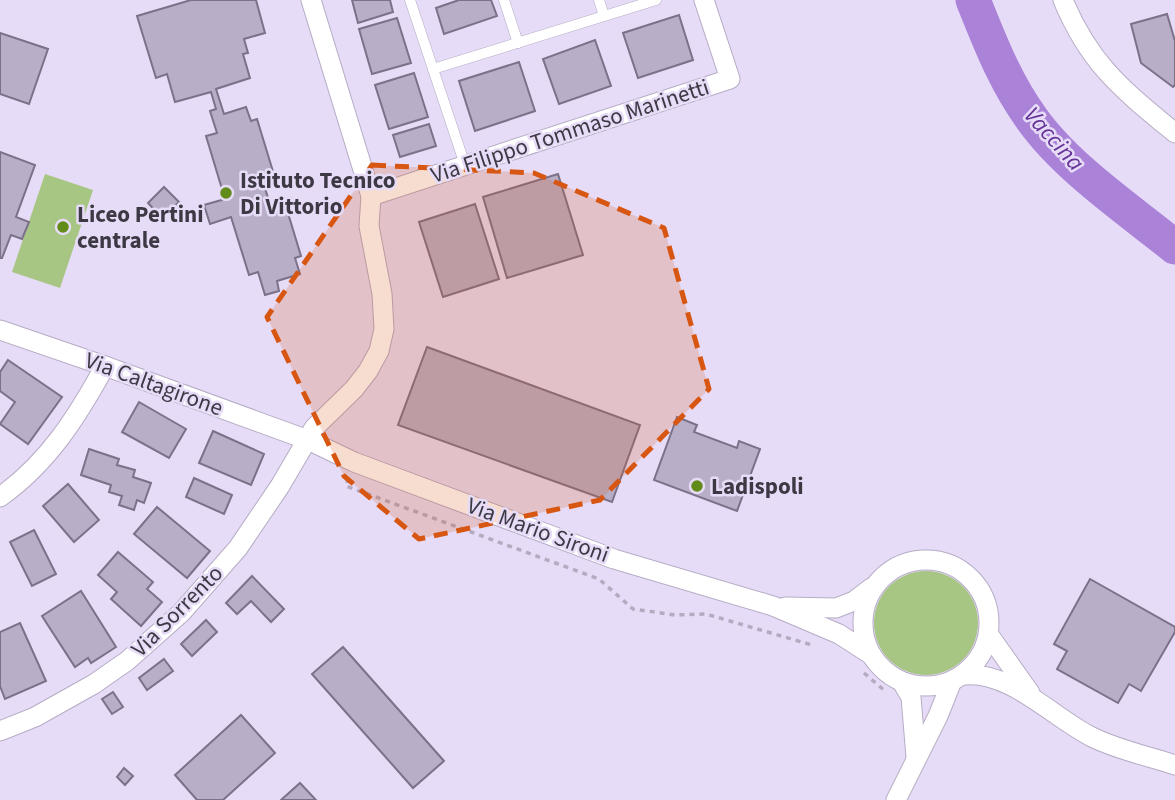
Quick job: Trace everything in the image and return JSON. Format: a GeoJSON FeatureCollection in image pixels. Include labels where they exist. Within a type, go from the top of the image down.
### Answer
{"type":"FeatureCollection","features":[{"type":"Feature","properties":{"kind":"street","name":"Via Sorrento"},"geometry":{"type":"LineString","coordinates":[[0,731],[35,717],[94,684],[127,661],[181,613],[238,548],[314,428],[354,389],[368,371],[382,340],[382,294],[369,226],[371,196],[311,0]]}},
{"type":"Feature","properties":{"kind":"street","name":"Via Filippo Tommaso Marinetti"},"geometry":{"type":"LineString","coordinates":[[371,196],[730,79],[704,0]]}},
{"type":"Feature","properties":{"kind":"street"},"geometry":{"type":"LineString","coordinates":[[1063,0],[1073,23],[1105,71],[1118,86],[1175,133]]}},
{"type":"Feature","properties":{"kind":"street","name":"Via Caltagirone"},"geometry":{"type":"LineString","coordinates":[[0,330],[308,440]]}},
{"type":"Feature","properties":{"kind":"street"},"geometry":{"type":"LineString","coordinates":[[0,497],[39,464],[62,437],[105,366]]}},
{"type":"Feature","properties":{"kind":"street","name":"Via Mario Sironi"},"geometry":{"type":"LineString","coordinates":[[308,440],[354,462],[614,559],[773,606],[839,634],[870,653]]}},
{"type":"Feature","properties":{"kind":"street"},"geometry":{"type":"LineString","coordinates":[[896,800],[957,678],[975,664],[989,635],[990,618],[982,593],[966,573],[951,564],[926,559],[901,564],[886,573],[874,586],[864,608],[863,631],[870,653],[883,670],[902,682],[927,687],[957,678],[977,673],[1000,680],[1035,699],[1065,723],[1096,739],[1175,765]]}},
{"type":"Feature","properties":{"kind":"street","name":"Via Mario Sironi"},"geometry":{"type":"LineString","coordinates":[[773,606],[836,608],[854,601],[874,586]]}},
{"type":"Feature","properties":{"kind":"street"},"geometry":{"type":"LineString","coordinates":[[989,635],[1013,672],[1035,699]]}},
{"type":"Feature","properties":{"kind":"street"},"geometry":{"type":"LineString","coordinates":[[902,682],[911,696],[916,758]]}},
{"type":"Feature","properties":{"kind":"lane"},"geometry":{"type":"LineString","coordinates":[[410,0],[465,165]]}},
{"type":"Feature","properties":{"kind":"lane"},"geometry":{"type":"LineString","coordinates":[[504,0],[518,43]]}},
{"type":"Feature","properties":{"kind":"lane"},"geometry":{"type":"LineString","coordinates":[[599,0],[604,16]]}},
{"type":"Feature","properties":{"kind":"lane"},"geometry":{"type":"LineString","coordinates":[[433,69],[656,0]]}},
{"type":"Feature","properties":{"kind":"highlighted area"},"geometry":{"type":"Polygon","coordinates":[[[372,165],[534,173],[664,228],[709,389],[600,500],[419,539],[344,476],[267,317],[372,165]]]}},
{"type":"Feature","properties":{"kind":"green space"},"geometry":{"type":"Polygon","coordinates":[[[45,174],[93,190],[60,288],[12,272],[45,174]]]}},
{"type":"Feature","properties":{"kind":"green space"},"geometry":{"type":"Polygon","coordinates":[[[926,571],[946,575],[963,586],[974,603],[978,623],[974,643],[963,660],[946,671],[926,675],[906,671],[889,660],[878,643],[874,623],[878,603],[889,586],[906,575],[926,571]]]}},
{"type":"Feature","properties":{"kind":"building"},"geometry":{"type":"Polygon","coordinates":[[[191,0],[256,0],[265,33],[244,39],[248,53],[243,54],[250,78],[216,89],[224,114],[246,107],[251,121],[257,119],[275,178],[263,182],[270,204],[284,200],[301,256],[295,258],[300,274],[277,281],[279,291],[265,295],[258,272],[249,275],[231,217],[210,224],[204,205],[225,199],[206,136],[217,133],[210,111],[216,109],[211,92],[175,102],[167,74],[156,78],[137,16],[191,0]]]}},
{"type":"Feature","properties":{"kind":"building"},"geometry":{"type":"Polygon","coordinates":[[[352,0],[390,0],[393,12],[358,23],[352,0]]]}},
{"type":"Feature","properties":{"kind":"building"},"geometry":{"type":"Polygon","coordinates":[[[459,0],[491,0],[497,16],[444,34],[436,8],[459,0]]]}},
{"type":"Feature","properties":{"kind":"building"},"geometry":{"type":"Polygon","coordinates":[[[1167,14],[1175,41],[1173,87],[1141,63],[1131,24],[1167,14]]]}},
{"type":"Feature","properties":{"kind":"building"},"geometry":{"type":"Polygon","coordinates":[[[679,15],[693,60],[638,78],[623,33],[679,15]]]}},
{"type":"Feature","properties":{"kind":"building"},"geometry":{"type":"Polygon","coordinates":[[[397,18],[411,63],[372,74],[359,29],[397,18]]]}},
{"type":"Feature","properties":{"kind":"building"},"geometry":{"type":"Polygon","coordinates":[[[0,33],[48,49],[29,104],[0,94],[0,33]]]}},
{"type":"Feature","properties":{"kind":"building"},"geometry":{"type":"Polygon","coordinates":[[[595,40],[611,86],[559,104],[543,59],[595,40]]]}},
{"type":"Feature","properties":{"kind":"building"},"geometry":{"type":"Polygon","coordinates":[[[519,62],[535,111],[475,131],[459,81],[519,62]]]}},
{"type":"Feature","properties":{"kind":"building"},"geometry":{"type":"Polygon","coordinates":[[[414,73],[428,117],[389,129],[375,85],[414,73]]]}},
{"type":"Feature","properties":{"kind":"building"},"geometry":{"type":"Polygon","coordinates":[[[429,124],[436,146],[400,157],[393,135],[429,124]]]}},
{"type":"Feature","properties":{"kind":"building"},"geometry":{"type":"Polygon","coordinates":[[[0,152],[35,165],[16,217],[29,222],[22,239],[11,235],[2,258],[0,258],[0,152]]]}},
{"type":"Feature","properties":{"kind":"building"},"geometry":{"type":"Polygon","coordinates":[[[558,174],[583,255],[507,278],[483,197],[558,174]]]}},
{"type":"Feature","properties":{"kind":"building"},"geometry":{"type":"Polygon","coordinates":[[[164,187],[179,202],[162,218],[148,203],[164,187]]]}},
{"type":"Feature","properties":{"kind":"building"},"geometry":{"type":"Polygon","coordinates":[[[475,204],[499,279],[443,297],[419,222],[475,204]]]}},
{"type":"Feature","properties":{"kind":"building"},"geometry":{"type":"Polygon","coordinates":[[[427,347],[640,425],[612,502],[398,425],[427,347]]]}},
{"type":"Feature","properties":{"kind":"building"},"geometry":{"type":"Polygon","coordinates":[[[8,360],[62,397],[28,444],[0,424],[15,402],[0,391],[0,372],[8,360]]]}},
{"type":"Feature","properties":{"kind":"building"},"geometry":{"type":"Polygon","coordinates":[[[139,402],[186,429],[169,458],[122,432],[139,402]]]}},
{"type":"Feature","properties":{"kind":"building"},"geometry":{"type":"Polygon","coordinates":[[[677,417],[697,425],[694,432],[737,448],[739,441],[760,449],[737,511],[654,480],[677,417]]]}},
{"type":"Feature","properties":{"kind":"building"},"geometry":{"type":"Polygon","coordinates":[[[213,431],[264,454],[251,485],[199,463],[213,431]]]}},
{"type":"Feature","properties":{"kind":"building"},"geometry":{"type":"Polygon","coordinates":[[[89,449],[119,459],[117,465],[135,470],[133,477],[151,483],[144,503],[137,500],[134,510],[119,505],[122,496],[109,492],[111,485],[81,475],[89,449]]]}},
{"type":"Feature","properties":{"kind":"building"},"geometry":{"type":"Polygon","coordinates":[[[194,478],[232,495],[224,514],[186,497],[194,478]]]}},
{"type":"Feature","properties":{"kind":"building"},"geometry":{"type":"Polygon","coordinates":[[[68,484],[99,520],[74,542],[43,506],[68,484]]]}},
{"type":"Feature","properties":{"kind":"building"},"geometry":{"type":"Polygon","coordinates":[[[157,507],[210,551],[187,578],[134,534],[157,507]]]}},
{"type":"Feature","properties":{"kind":"building"},"geometry":{"type":"Polygon","coordinates":[[[34,530],[56,574],[32,586],[10,542],[34,530]]]}},
{"type":"Feature","properties":{"kind":"building"},"geometry":{"type":"Polygon","coordinates":[[[118,552],[153,582],[147,589],[162,602],[141,626],[111,599],[117,592],[98,575],[118,552]]]}},
{"type":"Feature","properties":{"kind":"building"},"geometry":{"type":"Polygon","coordinates":[[[252,576],[284,609],[271,622],[251,601],[237,614],[226,603],[252,576]]]}},
{"type":"Feature","properties":{"kind":"building"},"geometry":{"type":"Polygon","coordinates":[[[1090,579],[1175,627],[1175,632],[1141,691],[1129,684],[1118,703],[1057,669],[1067,651],[1054,644],[1090,579]]]}},
{"type":"Feature","properties":{"kind":"building"},"geometry":{"type":"Polygon","coordinates":[[[81,591],[116,647],[91,663],[88,658],[75,667],[42,616],[81,591]]]}},
{"type":"Feature","properties":{"kind":"building"},"geometry":{"type":"Polygon","coordinates":[[[206,620],[217,632],[192,656],[181,644],[206,620]]]}},
{"type":"Feature","properties":{"kind":"building"},"geometry":{"type":"Polygon","coordinates":[[[20,623],[46,681],[5,699],[0,686],[0,632],[20,623]]]}},
{"type":"Feature","properties":{"kind":"building"},"geometry":{"type":"Polygon","coordinates":[[[343,647],[444,761],[413,788],[312,674],[343,647]]]}},
{"type":"Feature","properties":{"kind":"building"},"geometry":{"type":"Polygon","coordinates":[[[164,659],[173,671],[147,690],[139,678],[164,659]]]}},
{"type":"Feature","properties":{"kind":"building"},"geometry":{"type":"Polygon","coordinates":[[[113,692],[123,707],[112,714],[102,699],[113,692]]]}},
{"type":"Feature","properties":{"kind":"building"},"geometry":{"type":"Polygon","coordinates":[[[241,715],[275,753],[223,800],[197,800],[175,775],[241,715]]]}},
{"type":"Feature","properties":{"kind":"building"},"geometry":{"type":"Polygon","coordinates":[[[124,768],[133,776],[125,785],[117,777],[124,768]]]}},
{"type":"Feature","properties":{"kind":"building"},"geometry":{"type":"Polygon","coordinates":[[[300,783],[316,800],[281,800],[300,783]]]}},
{"type":"Feature","properties":{"kind":"waterway","name":"Vaccina"},"geometry":{"type":"LineString","coordinates":[[973,0],[1006,76],[1022,105],[1046,137],[1080,171],[1175,247]]}},
{"type":"Feature","properties":{"kind":"place","name":"Istituto Tecnico Di Vittorio"},"geometry":{"type":"Point","coordinates":[226,193]}},
{"type":"Feature","properties":{"kind":"place","name":"Liceo Pertini centrale"},"geometry":{"type":"Point","coordinates":[63,227]}},
{"type":"Feature","properties":{"kind":"place","name":"Ladispoli"},"geometry":{"type":"Point","coordinates":[697,486]}}]}
